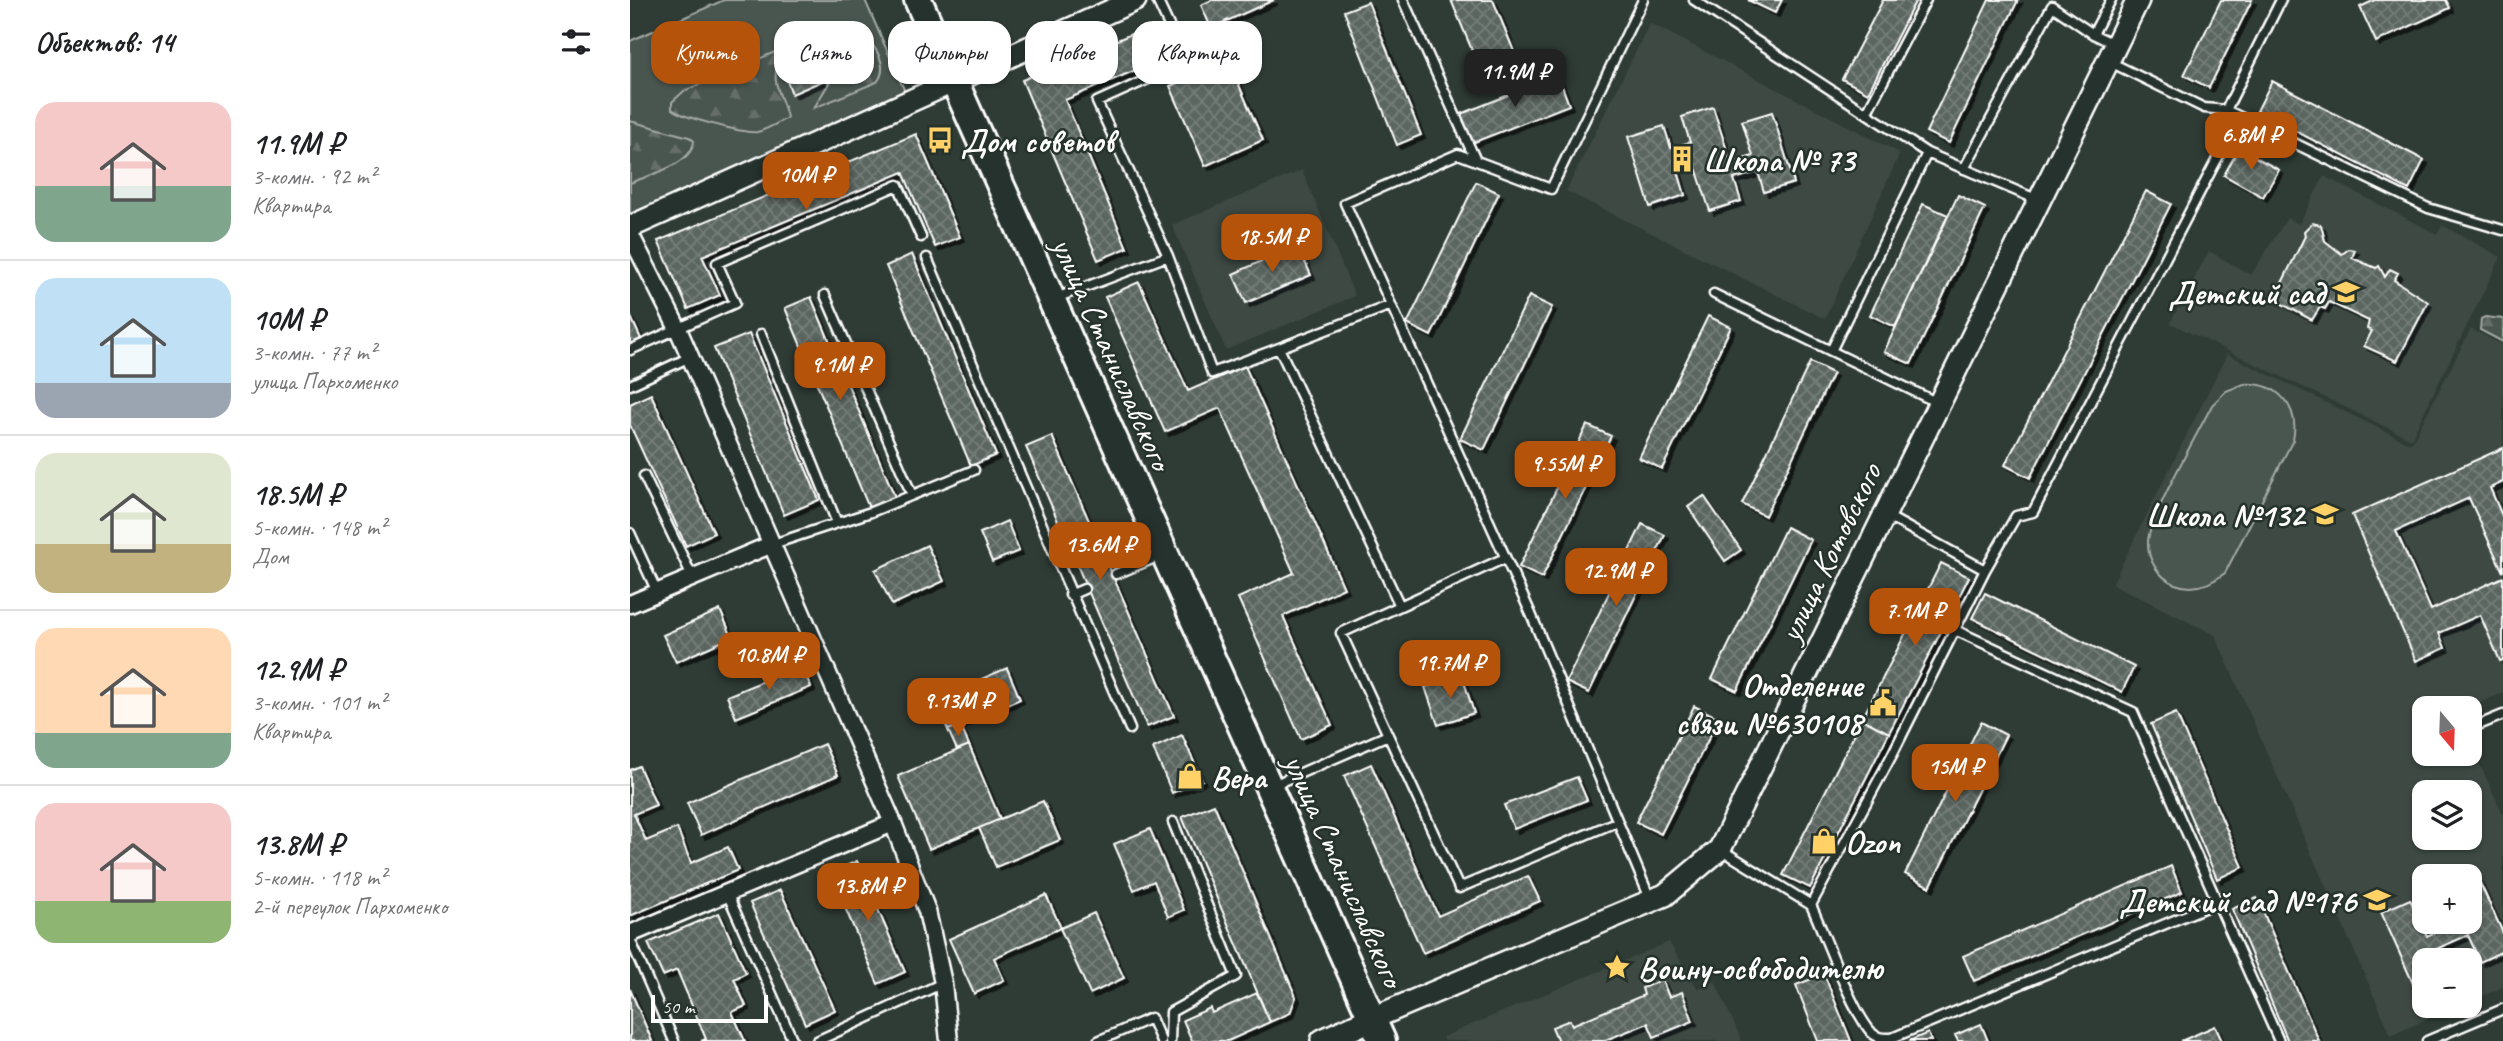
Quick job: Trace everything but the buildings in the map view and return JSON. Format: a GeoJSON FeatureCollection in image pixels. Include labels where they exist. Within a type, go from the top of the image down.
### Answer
{"type":"FeatureCollection","features":[{"type":"Feature","properties":{"kind":"main road","name":"улица Станиславского"},"geometry":{"type":"LineString","coordinates":[[918,0],[927,21]]}},
{"type":"Feature","properties":{"kind":"main road","name":"улица Станиславского"},"geometry":{"type":"LineString","coordinates":[[954,84],[1377,1030]]}},
{"type":"Feature","properties":{"kind":"main road","name":"улица Котовского"},"geometry":{"type":"LineString","coordinates":[[1323,1041],[1377,1030]]}},
{"type":"Feature","properties":{"kind":"street"},"geometry":{"type":"LineString","coordinates":[[1011,58],[1135,0]]}},
{"type":"Feature","properties":{"kind":"street","name":"улица Котовского"},"geometry":{"type":"LineString","coordinates":[[1377,1030],[1665,895],[1720,849],[2138,0]]}},
{"type":"Feature","properties":{"kind":"street"},"geometry":{"type":"LineString","coordinates":[[630,227],[782,171],[954,84]]}},
{"type":"Feature","properties":{"kind":"street"},"geometry":{"type":"LineString","coordinates":[[630,234],[678,329],[893,823],[927,911],[943,983],[949,1041]]}},
{"type":"Feature","properties":{"kind":"street"},"geometry":{"type":"LineString","coordinates":[[630,604],[770,545]]}},
{"type":"Feature","properties":{"kind":"street"},"geometry":{"type":"LineString","coordinates":[[630,937],[893,823]]}},
{"type":"Feature","properties":{"kind":"lane"},"geometry":{"type":"LineString","coordinates":[[1157,0],[1186,62],[1097,102],[1168,256],[1212,373],[1391,305]]}},
{"type":"Feature","properties":{"kind":"lane"},"geometry":{"type":"LineString","coordinates":[[1403,0],[1476,161]]}},
{"type":"Feature","properties":{"kind":"lane"},"geometry":{"type":"LineString","coordinates":[[1643,0],[1551,189],[1458,154],[1345,203],[1505,558],[1651,901]]}},
{"type":"Feature","properties":{"kind":"lane"},"geometry":{"type":"LineString","coordinates":[[1694,0],[1927,153],[2039,201]]}},
{"type":"Feature","properties":{"kind":"lane"},"geometry":{"type":"LineString","coordinates":[[1867,113],[1926,0]]}},
{"type":"Feature","properties":{"kind":"lane"},"geometry":{"type":"LineString","coordinates":[[2093,34],[2111,0]]}},
{"type":"Feature","properties":{"kind":"lane"},"geometry":{"type":"LineString","coordinates":[[2226,110],[2281,0]]}},
{"type":"Feature","properties":{"kind":"lane"},"geometry":{"type":"LineString","coordinates":[[1964,169],[2052,6],[2093,34],[2111,53],[2204,107],[2226,110],[2428,208],[2503,230]]}},
{"type":"Feature","properties":{"kind":"lane"},"geometry":{"type":"LineString","coordinates":[[1811,905],[1985,570],[2016,516],[2034,512],[2239,117]]}},
{"type":"Feature","properties":{"kind":"lane"},"geometry":{"type":"LineString","coordinates":[[1831,351],[1927,153]]}},
{"type":"Feature","properties":{"kind":"lane"},"geometry":{"type":"LineString","coordinates":[[630,350],[735,303],[717,263],[898,185],[921,237]]}},
{"type":"Feature","properties":{"kind":"lane"},"geometry":{"type":"LineString","coordinates":[[1051,300],[1168,256]]}},
{"type":"Feature","properties":{"kind":"lane"},"geometry":{"type":"LineString","coordinates":[[927,258],[1130,729]]}},
{"type":"Feature","properties":{"kind":"lane"},"geometry":{"type":"LineString","coordinates":[[1714,294],[1939,404]]}},
{"type":"Feature","properties":{"kind":"lane"},"geometry":{"type":"LineString","coordinates":[[825,295],[912,495]]}},
{"type":"Feature","properties":{"kind":"lane"},"geometry":{"type":"LineString","coordinates":[[761,334],[837,523]]}},
{"type":"Feature","properties":{"kind":"lane"},"geometry":{"type":"LineString","coordinates":[[1279,348],[1400,606]]}},
{"type":"Feature","properties":{"kind":"lane"},"geometry":{"type":"LineString","coordinates":[[630,385],[690,357]]}},
{"type":"Feature","properties":{"kind":"lane"},"geometry":{"type":"LineString","coordinates":[[770,545],[837,523],[974,470]]}},
{"type":"Feature","properties":{"kind":"lane"},"geometry":{"type":"LineString","coordinates":[[644,476],[692,576]]}},
{"type":"Feature","properties":{"kind":"lane"},"geometry":{"type":"LineString","coordinates":[[1885,514],[1985,570]]}},
{"type":"Feature","properties":{"kind":"lane"},"geometry":{"type":"LineString","coordinates":[[630,533],[657,592]]}},
{"type":"Feature","properties":{"kind":"lane"},"geometry":{"type":"LineString","coordinates":[[1116,574],[1164,554]]}},
{"type":"Feature","properties":{"kind":"lane"},"geometry":{"type":"LineString","coordinates":[[1505,558],[1341,633],[1459,888],[1616,822]]}},
{"type":"Feature","properties":{"kind":"lane"},"geometry":{"type":"LineString","coordinates":[[1070,595],[1084,589]]}},
{"type":"Feature","properties":{"kind":"lane"},"geometry":{"type":"LineString","coordinates":[[1955,630],[2133,712],[2279,1041]]}},
{"type":"Feature","properties":{"kind":"lane"},"geometry":{"type":"LineString","coordinates":[[2482,724],[2503,715]]}},
{"type":"Feature","properties":{"kind":"lane"},"geometry":{"type":"LineString","coordinates":[[1268,787],[1388,735]]}},
{"type":"Feature","properties":{"kind":"lane"},"geometry":{"type":"LineString","coordinates":[[1170,1041],[1171,1012],[1236,976],[1173,822]]}},
{"type":"Feature","properties":{"kind":"lane"},"geometry":{"type":"LineString","coordinates":[[1720,849],[1811,905],[1857,1009],[1872,1033],[1879,1038],[1892,1038],[2218,902]]}},
{"type":"Feature","properties":{"kind":"lane"},"geometry":{"type":"LineString","coordinates":[[727,893],[793,1041]]}},
{"type":"Feature","properties":{"kind":"lane"},"geometry":{"type":"LineString","coordinates":[[630,937],[674,1041]]}},
{"type":"Feature","properties":{"kind":"lane"},"geometry":{"type":"LineString","coordinates":[[817,1041],[943,983]]}},
{"type":"Feature","properties":{"kind":"lane"},"geometry":{"type":"LineString","coordinates":[[2427,1041],[2503,1009]]}},
{"type":"Feature","properties":{"kind":"lane"},"geometry":{"type":"LineString","coordinates":[[1098,1041],[1151,1018],[1161,1041]]}},
{"type":"Feature","properties":{"kind":"shaded area"},"geometry":{"type":"Polygon","coordinates":[[[1650,23],[1900,153],[1825,319],[1566,191],[1650,23]]]}},
{"type":"Feature","properties":{"kind":"shaded area"},"geometry":{"type":"Polygon","coordinates":[[[1302,170],[1355,296],[1226,350],[1172,225],[1302,170]]]}},
{"type":"Feature","properties":{"kind":"shaded area"},"geometry":{"type":"Polygon","coordinates":[[[2324,176],[2437,234],[2442,225],[2501,257],[2411,439],[2170,323],[2209,251],[2251,275],[2287,218],[2299,224],[2324,176]]]}},
{"type":"Feature","properties":{"kind":"shaded area","name":"Школа №132"},"geometry":{"type":"Polygon","coordinates":[[[2471,329],[2503,345],[2503,693],[2482,702],[2482,696],[2412,696],[2412,766],[2481,766],[2503,814],[2503,987],[2482,996],[2482,948],[2412,948],[2412,1018],[2430,1018],[2391,1035],[2215,635],[2112,584],[2227,354],[2411,444],[2471,329]]]}},
{"type":"Feature","properties":{"kind":"shaded area"},"geometry":{"type":"Polygon","coordinates":[[[1669,942],[1698,989],[1715,981],[1742,1041],[1444,1041],[1442,1037],[1669,942]]]}},
{"type":"Feature","properties":{"kind":"green space"},"geometry":{"type":"Polygon","coordinates":[[[724,0],[865,0],[888,53],[888,84],[902,84],[906,94],[630,215],[630,41],[651,32],[651,84],[760,84],[760,21],[676,21],[724,0]]]}},
{"type":"Feature","properties":{"kind":"green space"},"geometry":{"type":"Polygon","coordinates":[[[874,48],[882,65],[877,82],[874,83],[874,48]]]}},
{"type":"Feature","properties":{"kind":"green space"},"geometry":{"type":"Polygon","coordinates":[[[774,52],[774,84],[776,84],[787,118],[761,131],[750,132],[727,128],[672,109],[672,102],[684,91],[700,84],[760,84],[760,58],[774,52]]]}},
{"type":"Feature","properties":{"kind":"green space"},"geometry":{"type":"Polygon","coordinates":[[[828,84],[872,84],[814,108],[828,84]]]}},
{"type":"Feature","properties":{"kind":"green space"},"geometry":{"type":"Polygon","coordinates":[[[630,121],[689,137],[694,141],[691,149],[678,163],[630,183],[630,121]]]}},
{"type":"Feature","properties":{"kind":"green space"},"geometry":{"type":"Polygon","coordinates":[[[2481,319],[2503,319],[2503,342],[2480,330],[2481,319]]]}},
{"type":"Feature","properties":{"kind":"green space"},"geometry":{"type":"Polygon","coordinates":[[[2244,384],[2267,387],[2284,399],[2293,417],[2293,440],[2225,573],[2201,586],[2175,584],[2163,577],[2152,561],[2148,548],[2151,530],[2165,495],[2212,405],[2226,391],[2244,384]]]}},
{"type":"Feature","properties":{"kind":"place","name":"Дом советов"},"geometry":{"type":"Point","coordinates":[940,140]}},
{"type":"Feature","properties":{"kind":"place","name":"Школа № 73"},"geometry":{"type":"Point","coordinates":[1682,159]}},
{"type":"Feature","properties":{"kind":"place","name":"Детский сад"},"geometry":{"type":"Point","coordinates":[2346,292]}},
{"type":"Feature","properties":{"kind":"place","name":"Школа №132"},"geometry":{"type":"Point","coordinates":[2325,514]}},
{"type":"Feature","properties":{"kind":"place","name":"Отделение связи №630108"},"geometry":{"type":"Point","coordinates":[1883,703]}},
{"type":"Feature","properties":{"kind":"place","name":"Вера"},"geometry":{"type":"Point","coordinates":[1190,776]}},
{"type":"Feature","properties":{"kind":"place","name":"Ozon"},"geometry":{"type":"Point","coordinates":[1824,841]}},
{"type":"Feature","properties":{"kind":"place","name":"Детский сад №176"},"geometry":{"type":"Point","coordinates":[2377,900]}},
{"type":"Feature","properties":{"kind":"place","name":"Воину-освободителю"},"geometry":{"type":"Point","coordinates":[1617,967]}}]}
